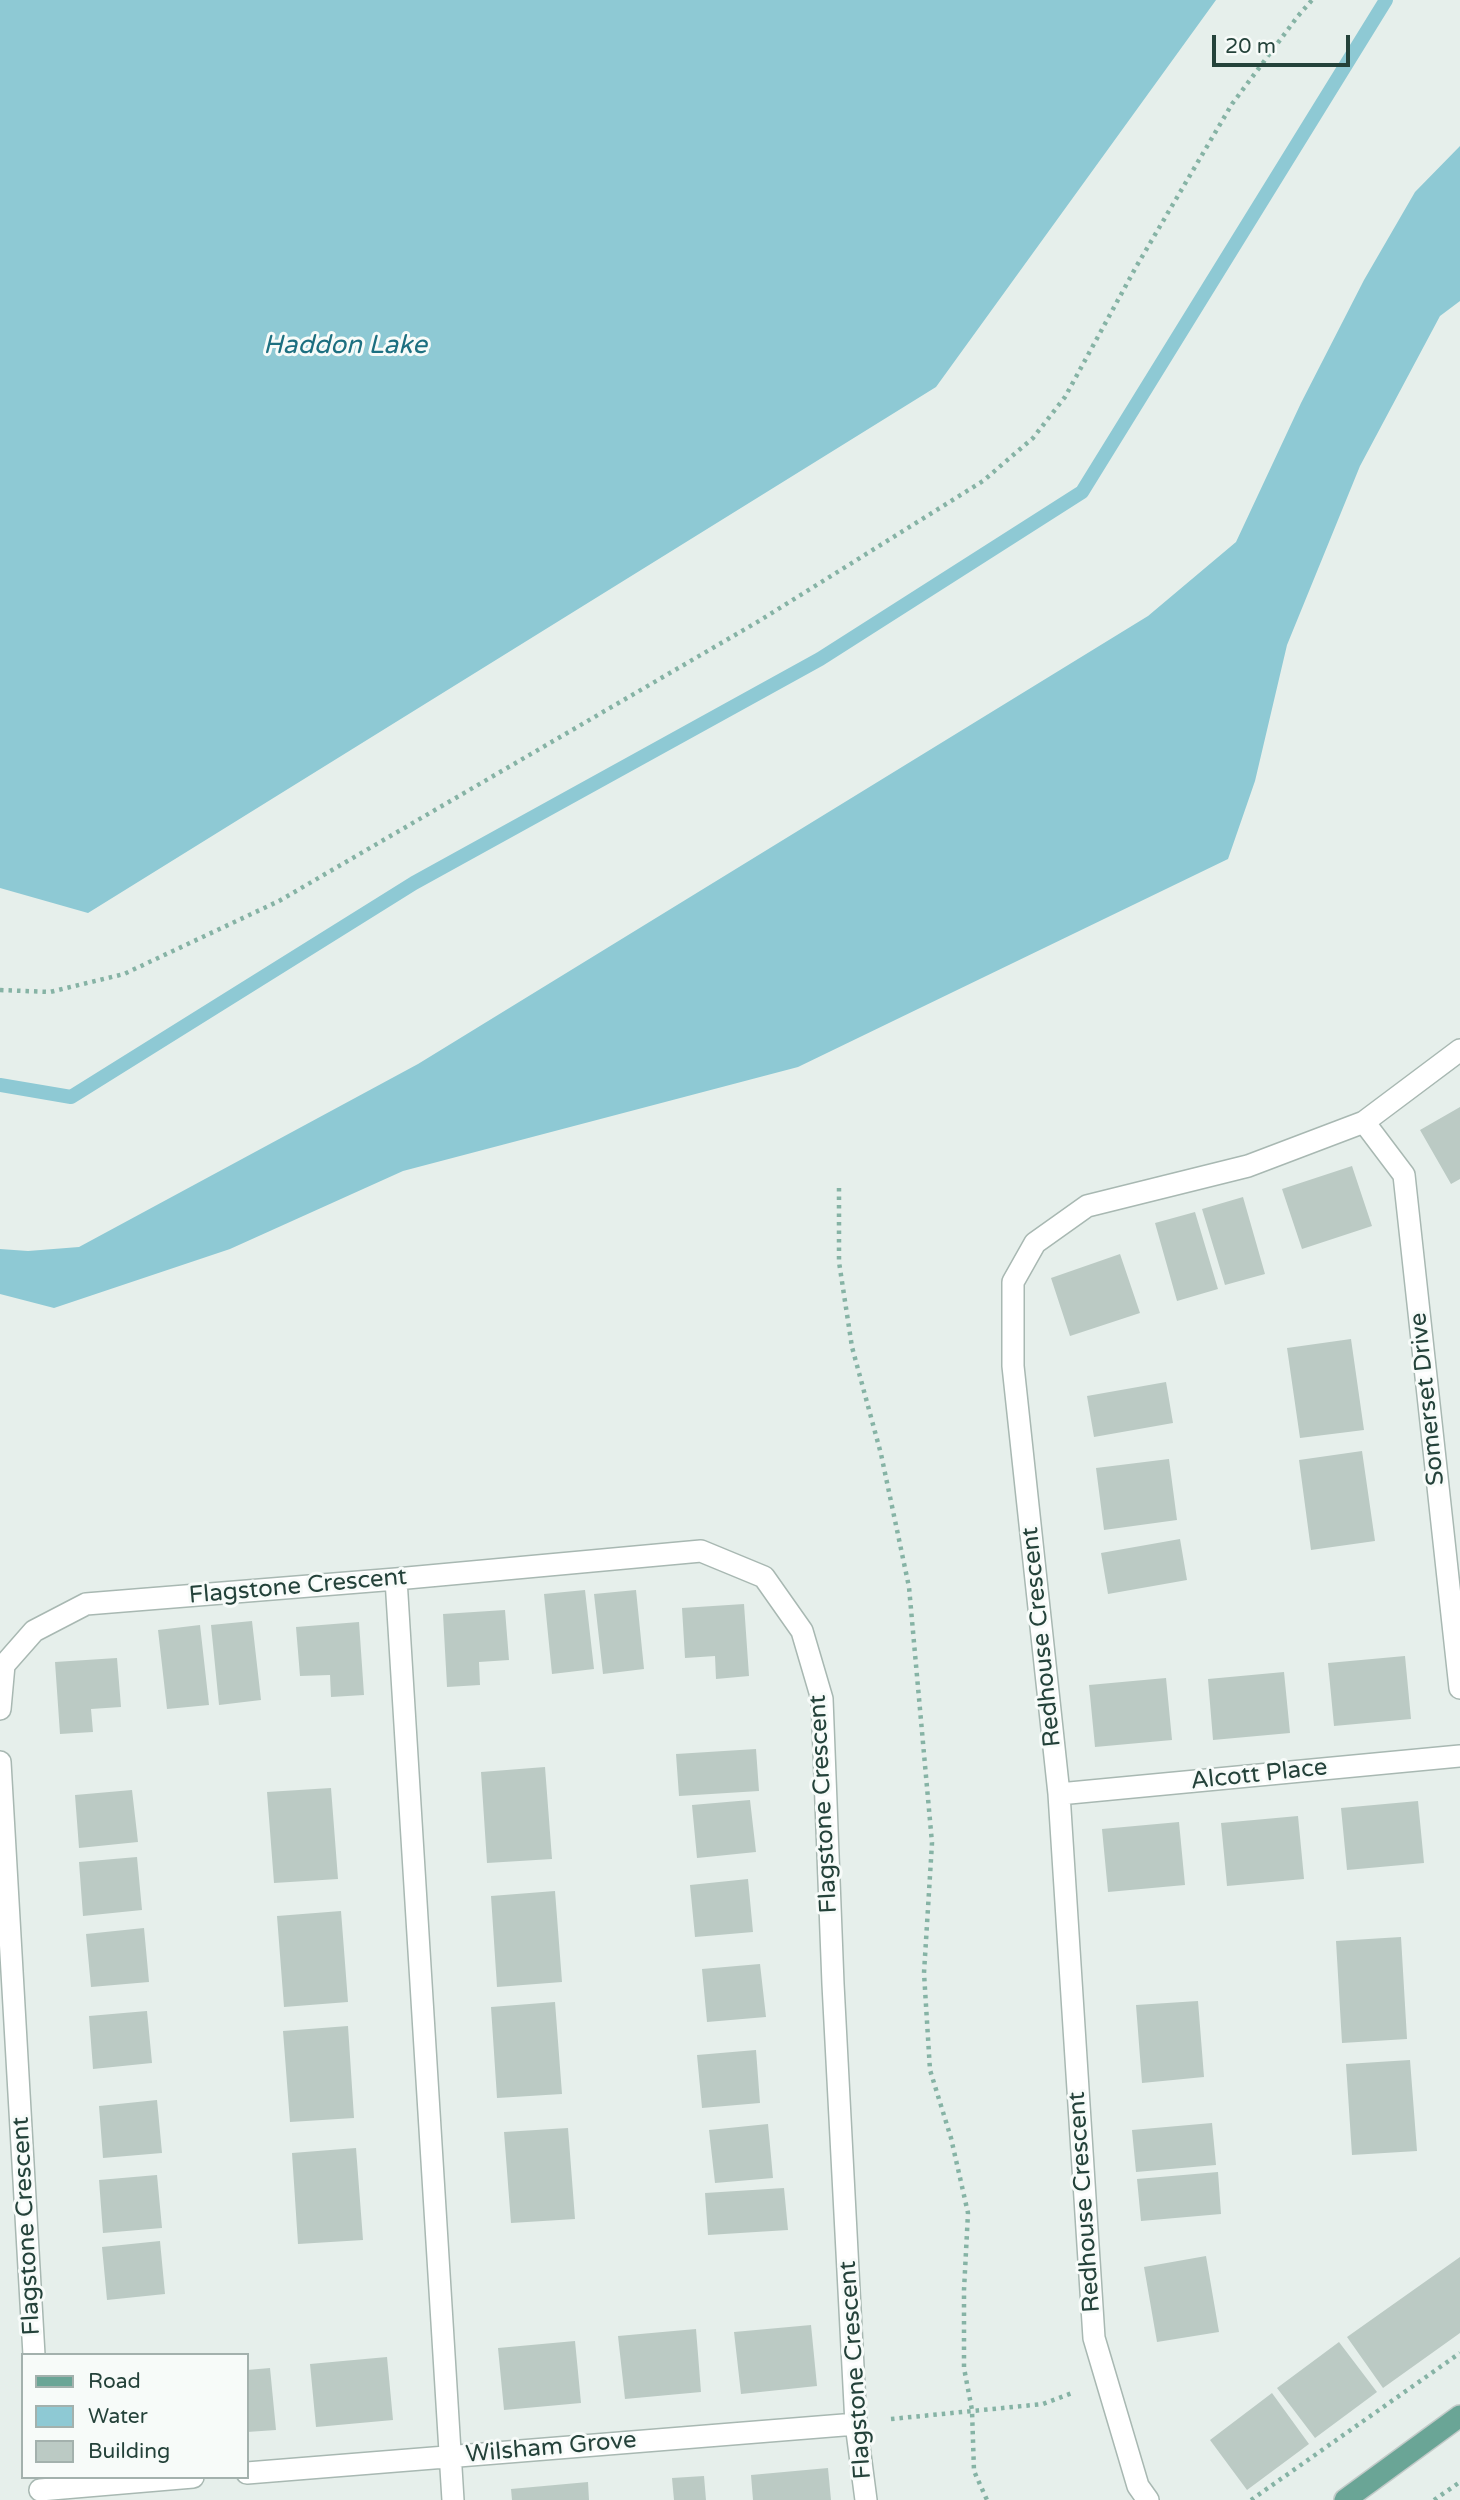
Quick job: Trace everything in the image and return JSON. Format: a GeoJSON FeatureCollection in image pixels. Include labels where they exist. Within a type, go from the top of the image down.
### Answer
{"type":"FeatureCollection","features":[{"type":"Feature","properties":{"kind":"main road"},"geometry":{"type":"LineString","coordinates":[[1345,2500],[1460,2416]]}},
{"type":"Feature","properties":{"kind":"street","name":"Redhouse Crescent"},"geometry":{"type":"LineString","coordinates":[[1148,2500],[1138,2486],[1094,2338],[1059,1794],[1013,1366],[1013,1282],[1035,1243],[1087,1206],[1248,1166],[1364,1122],[1460,1050]]}},
{"type":"Feature","properties":{"kind":"street","name":"Somerset Drive"},"geometry":{"type":"LineString","coordinates":[[1364,1122],[1404,1175],[1460,1688]]}},
{"type":"Feature","properties":{"kind":"street","name":"Flagstone Crescent"},"geometry":{"type":"LineString","coordinates":[[0,1709],[4,1665],[34,1631],[86,1604],[701,1551],[764,1577],[802,1631],[822,1699],[832,1970],[856,2424],[866,2500]]}},
{"type":"Feature","properties":{"kind":"street"},"geometry":{"type":"LineString","coordinates":[[396,1579],[453,2500]]}},
{"type":"Feature","properties":{"kind":"street","name":"Alcott Place"},"geometry":{"type":"LineString","coordinates":[[1059,1794],[1460,1756]]}},
{"type":"Feature","properties":{"kind":"street","name":"Flagstone Crescent"},"geometry":{"type":"LineString","coordinates":[[0,1762],[34,2353]]}},
{"type":"Feature","properties":{"kind":"street","name":"Wilsham Grove"},"geometry":{"type":"LineString","coordinates":[[248,2473],[856,2424]]}},
{"type":"Feature","properties":{"kind":"street"},"geometry":{"type":"LineString","coordinates":[[40,2489],[168,2479]]}},
{"type":"Feature","properties":{"kind":"path"},"geometry":{"type":"LineString","coordinates":[[0,990],[50,992],[124,974],[279,901],[759,621],[983,481],[1033,438],[1065,397],[1136,267],[1232,104],[1312,0]]}},
{"type":"Feature","properties":{"kind":"path"},"geometry":{"type":"LineString","coordinates":[[839,1188],[839,1262],[852,1347],[881,1454],[909,1587],[932,1843],[924,1973],[930,2070],[951,2138],[968,2213],[964,2368],[972,2410],[974,2471],[987,2500]]}},
{"type":"Feature","properties":{"kind":"path"},"geometry":{"type":"LineString","coordinates":[[1251,2500],[1460,2353]]}},
{"type":"Feature","properties":{"kind":"path"},"geometry":{"type":"LineString","coordinates":[[856,2424],[1043,2404],[1106,2379]]}},
{"type":"Feature","properties":{"kind":"path"},"geometry":{"type":"LineString","coordinates":[[1434,2500],[1460,2482]]}},
{"type":"Feature","properties":{"kind":"water","name":"Haddon Lake"},"geometry":{"type":"Polygon","coordinates":[[[0,0],[1216,0],[936,387],[88,913],[0,888],[0,0]]]}},
{"type":"Feature","properties":{"kind":"water"},"geometry":{"type":"Polygon","coordinates":[[[1460,146],[1460,301],[1440,316],[1360,466],[1287,645],[1255,781],[1228,859],[798,1067],[403,1171],[230,1249],[54,1308],[0,1294],[0,1249],[28,1251],[79,1247],[418,1064],[1148,616],[1236,542],[1301,403],[1364,280],[1415,192],[1460,146]]]}},
{"type":"Feature","properties":{"kind":"building"},"geometry":{"type":"Polygon","coordinates":[[[1460,1107],[1460,1179],[1451,1184],[1420,1130],[1460,1107]]]}},
{"type":"Feature","properties":{"kind":"building"},"geometry":{"type":"Polygon","coordinates":[[[1352,1166],[1372,1226],[1302,1249],[1282,1189],[1352,1166]]]}},
{"type":"Feature","properties":{"kind":"building"},"geometry":{"type":"Polygon","coordinates":[[[1243,1197],[1265,1274],[1225,1285],[1202,1209],[1243,1197]]]}},
{"type":"Feature","properties":{"kind":"building"},"geometry":{"type":"Polygon","coordinates":[[[1195,1212],[1218,1289],[1177,1301],[1155,1223],[1195,1212]]]}},
{"type":"Feature","properties":{"kind":"building"},"geometry":{"type":"Polygon","coordinates":[[[1120,1254],[1140,1313],[1070,1336],[1051,1278],[1120,1254]]]}},
{"type":"Feature","properties":{"kind":"building"},"geometry":{"type":"Polygon","coordinates":[[[1351,1339],[1364,1430],[1300,1438],[1287,1348],[1351,1339]]]}},
{"type":"Feature","properties":{"kind":"building"},"geometry":{"type":"Polygon","coordinates":[[[1166,1382],[1173,1423],[1094,1437],[1087,1396],[1166,1382]]]}},
{"type":"Feature","properties":{"kind":"building"},"geometry":{"type":"Polygon","coordinates":[[[1362,1451],[1375,1541],[1311,1550],[1299,1460],[1362,1451]]]}},
{"type":"Feature","properties":{"kind":"building"},"geometry":{"type":"Polygon","coordinates":[[[1169,1459],[1177,1520],[1104,1530],[1096,1468],[1169,1459]]]}},
{"type":"Feature","properties":{"kind":"building"},"geometry":{"type":"Polygon","coordinates":[[[1180,1539],[1187,1580],[1108,1594],[1101,1553],[1180,1539]]]}},
{"type":"Feature","properties":{"kind":"building"},"geometry":{"type":"Polygon","coordinates":[[[585,1590],[594,1669],[552,1674],[544,1594],[585,1590]]]}},
{"type":"Feature","properties":{"kind":"building"},"geometry":{"type":"Polygon","coordinates":[[[636,1590],[644,1669],[603,1674],[594,1594],[636,1590]]]}},
{"type":"Feature","properties":{"kind":"building"},"geometry":{"type":"Polygon","coordinates":[[[744,1604],[749,1676],[716,1679],[715,1656],[685,1658],[682,1608],[744,1604]]]}},
{"type":"Feature","properties":{"kind":"building"},"geometry":{"type":"Polygon","coordinates":[[[505,1610],[509,1660],[479,1662],[480,1685],[447,1687],[443,1614],[505,1610]]]}},
{"type":"Feature","properties":{"kind":"building"},"geometry":{"type":"Polygon","coordinates":[[[252,1621],[261,1700],[219,1705],[211,1625],[252,1621]]]}},
{"type":"Feature","properties":{"kind":"building"},"geometry":{"type":"Polygon","coordinates":[[[359,1622],[364,1695],[331,1697],[330,1675],[300,1676],[296,1627],[359,1622]]]}},
{"type":"Feature","properties":{"kind":"building"},"geometry":{"type":"Polygon","coordinates":[[[200,1625],[209,1705],[167,1709],[158,1630],[200,1625]]]}},
{"type":"Feature","properties":{"kind":"building"},"geometry":{"type":"Polygon","coordinates":[[[1405,1656],[1411,1719],[1334,1726],[1328,1663],[1405,1656]]]}},
{"type":"Feature","properties":{"kind":"building"},"geometry":{"type":"Polygon","coordinates":[[[117,1658],[121,1707],[91,1709],[93,1732],[60,1734],[55,1662],[117,1658]]]}},
{"type":"Feature","properties":{"kind":"building"},"geometry":{"type":"Polygon","coordinates":[[[1284,1672],[1290,1733],[1213,1740],[1208,1679],[1284,1672]]]}},
{"type":"Feature","properties":{"kind":"building"},"geometry":{"type":"Polygon","coordinates":[[[1166,1678],[1172,1740],[1095,1747],[1089,1685],[1166,1678]]]}},
{"type":"Feature","properties":{"kind":"building"},"geometry":{"type":"Polygon","coordinates":[[[756,1749],[759,1791],[679,1796],[676,1754],[756,1749]]]}},
{"type":"Feature","properties":{"kind":"building"},"geometry":{"type":"Polygon","coordinates":[[[545,1767],[552,1859],[487,1863],[481,1772],[545,1767]]]}},
{"type":"Feature","properties":{"kind":"building"},"geometry":{"type":"Polygon","coordinates":[[[331,1788],[338,1879],[274,1883],[267,1792],[331,1788]]]}},
{"type":"Feature","properties":{"kind":"building"},"geometry":{"type":"Polygon","coordinates":[[[132,1790],[138,1842],[79,1848],[75,1795],[132,1790]]]}},
{"type":"Feature","properties":{"kind":"building"},"geometry":{"type":"Polygon","coordinates":[[[750,1800],[756,1852],[697,1858],[692,1805],[750,1800]]]}},
{"type":"Feature","properties":{"kind":"building"},"geometry":{"type":"Polygon","coordinates":[[[1418,1801],[1424,1863],[1347,1870],[1341,1808],[1418,1801]]]}},
{"type":"Feature","properties":{"kind":"building"},"geometry":{"type":"Polygon","coordinates":[[[1298,1816],[1304,1879],[1227,1886],[1221,1823],[1298,1816]]]}},
{"type":"Feature","properties":{"kind":"building"},"geometry":{"type":"Polygon","coordinates":[[[1179,1822],[1185,1885],[1108,1892],[1102,1829],[1179,1822]]]}},
{"type":"Feature","properties":{"kind":"building"},"geometry":{"type":"Polygon","coordinates":[[[137,1857],[142,1910],[83,1916],[79,1862],[137,1857]]]}},
{"type":"Feature","properties":{"kind":"building"},"geometry":{"type":"Polygon","coordinates":[[[748,1879],[753,1932],[695,1937],[690,1885],[748,1879]]]}},
{"type":"Feature","properties":{"kind":"building"},"geometry":{"type":"Polygon","coordinates":[[[555,1891],[562,1982],[497,1987],[491,1896],[555,1891]]]}},
{"type":"Feature","properties":{"kind":"building"},"geometry":{"type":"Polygon","coordinates":[[[341,1911],[348,2002],[284,2007],[277,1916],[341,1911]]]}},
{"type":"Feature","properties":{"kind":"building"},"geometry":{"type":"Polygon","coordinates":[[[144,1928],[149,1982],[91,1987],[86,1934],[144,1928]]]}},
{"type":"Feature","properties":{"kind":"building"},"geometry":{"type":"Polygon","coordinates":[[[1401,1937],[1407,2039],[1342,2043],[1336,1941],[1401,1937]]]}},
{"type":"Feature","properties":{"kind":"building"},"geometry":{"type":"Polygon","coordinates":[[[760,1964],[766,2017],[707,2022],[702,1969],[760,1964]]]}},
{"type":"Feature","properties":{"kind":"building"},"geometry":{"type":"Polygon","coordinates":[[[1198,2001],[1204,2077],[1142,2083],[1136,2005],[1198,2001]]]}},
{"type":"Feature","properties":{"kind":"building"},"geometry":{"type":"Polygon","coordinates":[[[555,2002],[562,2094],[497,2098],[491,2007],[555,2002]]]}},
{"type":"Feature","properties":{"kind":"building"},"geometry":{"type":"Polygon","coordinates":[[[147,2011],[152,2063],[93,2069],[89,2016],[147,2011]]]}},
{"type":"Feature","properties":{"kind":"building"},"geometry":{"type":"Polygon","coordinates":[[[348,2026],[354,2118],[290,2122],[283,2031],[348,2026]]]}},
{"type":"Feature","properties":{"kind":"building"},"geometry":{"type":"Polygon","coordinates":[[[756,2050],[760,2103],[702,2108],[697,2055],[756,2050]]]}},
{"type":"Feature","properties":{"kind":"building"},"geometry":{"type":"Polygon","coordinates":[[[1410,2060],[1417,2151],[1352,2155],[1346,2064],[1410,2060]]]}},
{"type":"Feature","properties":{"kind":"building"},"geometry":{"type":"Polygon","coordinates":[[[157,2100],[162,2153],[103,2158],[99,2106],[157,2100]]]}},
{"type":"Feature","properties":{"kind":"building"},"geometry":{"type":"Polygon","coordinates":[[[1212,2123],[1216,2165],[1136,2172],[1132,2130],[1212,2123]]]}},
{"type":"Feature","properties":{"kind":"building"},"geometry":{"type":"Polygon","coordinates":[[[768,2124],[773,2178],[715,2183],[709,2130],[768,2124]]]}},
{"type":"Feature","properties":{"kind":"building"},"geometry":{"type":"Polygon","coordinates":[[[568,2128],[575,2219],[511,2223],[504,2132],[568,2128]]]}},
{"type":"Feature","properties":{"kind":"building"},"geometry":{"type":"Polygon","coordinates":[[[356,2148],[363,2240],[298,2244],[292,2153],[356,2148]]]}},
{"type":"Feature","properties":{"kind":"building"},"geometry":{"type":"Polygon","coordinates":[[[1218,2172],[1221,2214],[1141,2221],[1137,2179],[1218,2172]]]}},
{"type":"Feature","properties":{"kind":"building"},"geometry":{"type":"Polygon","coordinates":[[[157,2175],[162,2228],[103,2233],[99,2180],[157,2175]]]}},
{"type":"Feature","properties":{"kind":"building"},"geometry":{"type":"Polygon","coordinates":[[[784,2188],[788,2230],[708,2235],[705,2193],[784,2188]]]}},
{"type":"Feature","properties":{"kind":"building"},"geometry":{"type":"Polygon","coordinates":[[[160,2241],[165,2294],[107,2300],[102,2247],[160,2241]]]}},
{"type":"Feature","properties":{"kind":"building"},"geometry":{"type":"Polygon","coordinates":[[[1206,2256],[1219,2332],[1157,2342],[1144,2267],[1206,2256]]]}},
{"type":"Feature","properties":{"kind":"building"},"geometry":{"type":"Polygon","coordinates":[[[1460,2257],[1460,2333],[1383,2388],[1347,2337],[1460,2257]]]}},
{"type":"Feature","properties":{"kind":"building"},"geometry":{"type":"Polygon","coordinates":[[[811,2325],[817,2386],[741,2394],[734,2332],[811,2325]]]}},
{"type":"Feature","properties":{"kind":"building"},"geometry":{"type":"Polygon","coordinates":[[[696,2329],[701,2392],[625,2399],[618,2336],[696,2329]]]}},
{"type":"Feature","properties":{"kind":"building"},"geometry":{"type":"Polygon","coordinates":[[[575,2341],[581,2403],[504,2410],[498,2348],[575,2341]]]}},
{"type":"Feature","properties":{"kind":"building"},"geometry":{"type":"Polygon","coordinates":[[[1339,2342],[1377,2392],[1315,2438],[1277,2388],[1339,2342]]]}},
{"type":"Feature","properties":{"kind":"building"},"geometry":{"type":"Polygon","coordinates":[[[387,2357],[393,2420],[316,2427],[310,2364],[387,2357]]]}},
{"type":"Feature","properties":{"kind":"building"},"geometry":{"type":"Polygon","coordinates":[[[270,2368],[276,2430],[248,2432],[248,2370],[270,2368]]]}},
{"type":"Feature","properties":{"kind":"building"},"geometry":{"type":"Polygon","coordinates":[[[1272,2393],[1309,2444],[1247,2490],[1210,2440],[1272,2393]]]}},
{"type":"Feature","properties":{"kind":"building"},"geometry":{"type":"Polygon","coordinates":[[[828,2468],[831,2500],[753,2500],[751,2475],[828,2468]]]}},
{"type":"Feature","properties":{"kind":"building"},"geometry":{"type":"Polygon","coordinates":[[[704,2476],[706,2500],[674,2500],[672,2478],[704,2476]]]}},
{"type":"Feature","properties":{"kind":"building"},"geometry":{"type":"Polygon","coordinates":[[[588,2482],[589,2500],[512,2500],[511,2489],[588,2482]]]}},
{"type":"Feature","properties":{"kind":"waterway"},"geometry":{"type":"LineString","coordinates":[[0,1085],[71,1097],[414,883],[820,659],[1082,492],[1386,0]]}}]}
